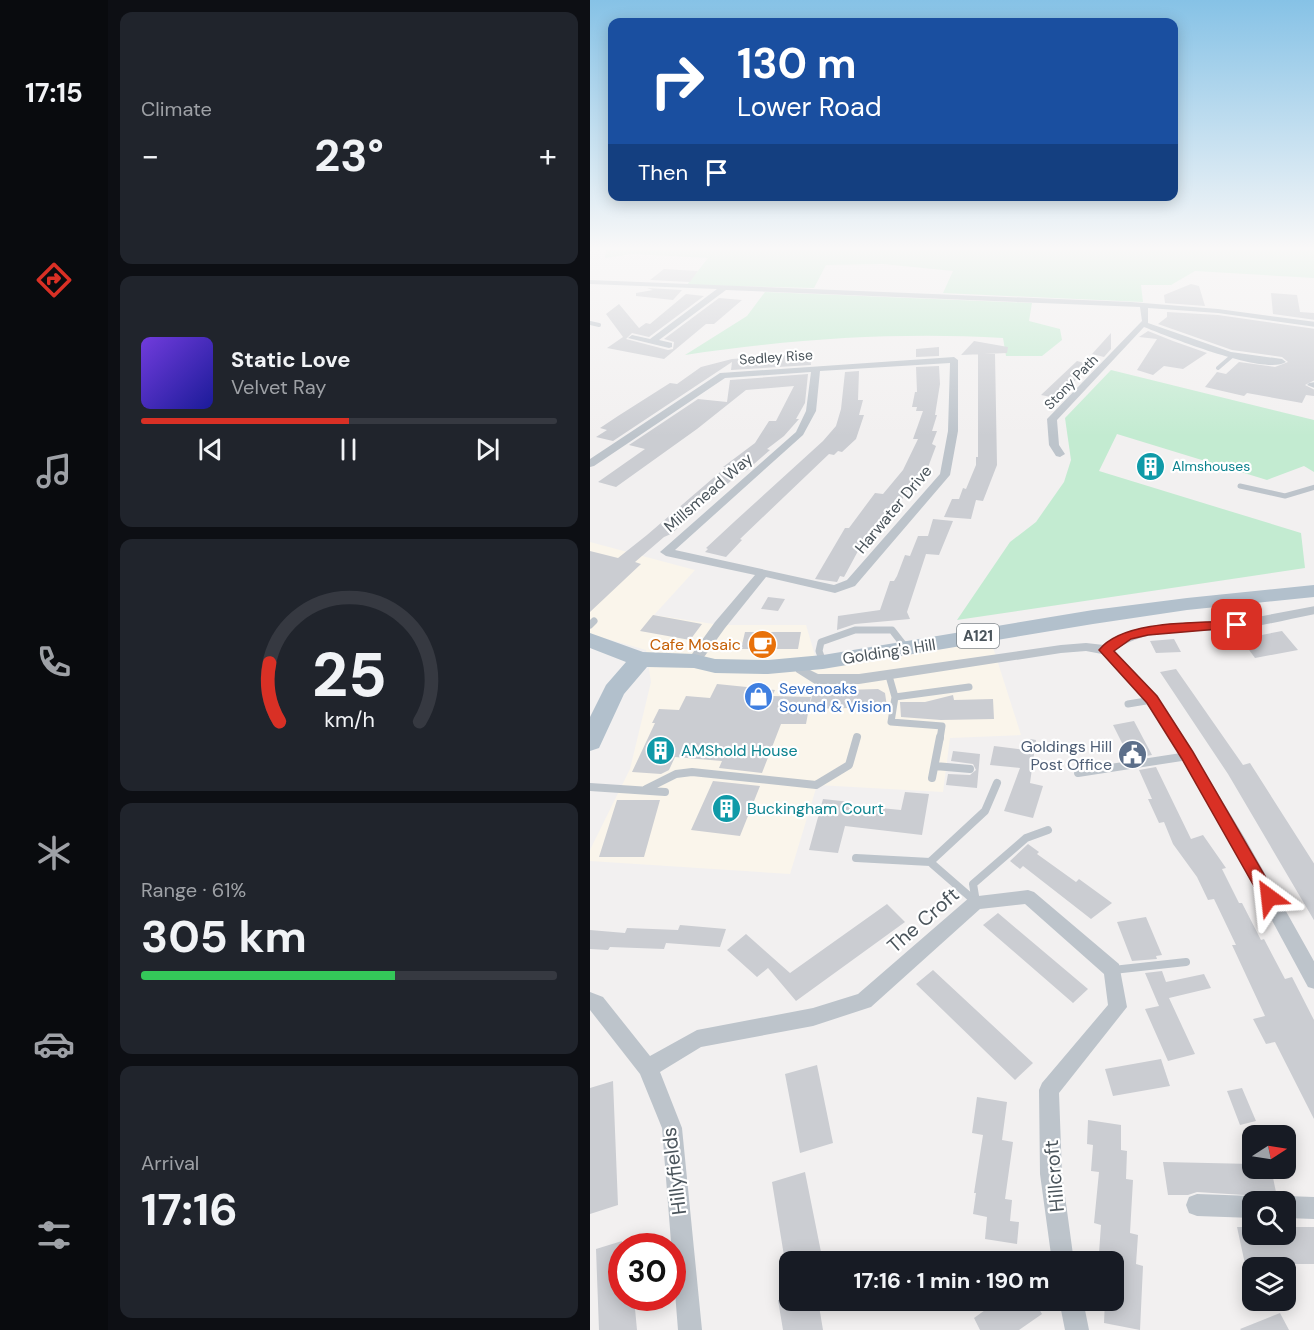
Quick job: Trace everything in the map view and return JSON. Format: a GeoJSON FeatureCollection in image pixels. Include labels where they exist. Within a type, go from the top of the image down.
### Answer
{"type":"FeatureCollection","features":[{"type":"Feature","properties":{"kind":"main road","name":"Golding's Hill"},"geometry":{"type":"LineString","coordinates":[[641,659],[694,661],[715,666],[741,668],[813,663],[1105,615],[1314,591]]}},
{"type":"Feature","properties":{"kind":"main road","name":"A121"},"geometry":{"type":"LineString","coordinates":[[592,629],[641,659]]}},
{"type":"Feature","properties":{"kind":"main road"},"geometry":{"type":"LineString","coordinates":[[590,742],[614,691],[641,659]]}},
{"type":"Feature","properties":{"kind":"street"},"geometry":{"type":"LineString","coordinates":[[653,341],[671,325],[693,312]]}},
{"type":"Feature","properties":{"kind":"street"},"geometry":{"type":"LineString","coordinates":[[1145,312],[1146,321],[1143,324],[1232,356],[1266,362],[1282,362]]}},
{"type":"Feature","properties":{"kind":"street"},"geometry":{"type":"LineString","coordinates":[[1226,312],[1314,325]]}},
{"type":"Feature","properties":{"kind":"street","name":"Stony Path"},"geometry":{"type":"LineString","coordinates":[[1060,454],[1054,445],[1052,419],[1143,324]]}},
{"type":"Feature","properties":{"kind":"street"},"geometry":{"type":"LineString","coordinates":[[632,338],[669,345]]}},
{"type":"Feature","properties":{"kind":"street","name":"Sedley Rise"},"geometry":{"type":"LineString","coordinates":[[590,464],[723,375],[954,360]]}},
{"type":"Feature","properties":{"kind":"street","name":"Harwater Drive"},"geometry":{"type":"LineString","coordinates":[[763,573],[835,589],[851,583],[945,475],[953,431],[954,360]]}},
{"type":"Feature","properties":{"kind":"street","name":"Millsmead Way"},"geometry":{"type":"LineString","coordinates":[[763,573],[666,552],[800,433],[811,411],[816,368]]}},
{"type":"Feature","properties":{"kind":"street"},"geometry":{"type":"LineString","coordinates":[[694,661],[763,573]]}},
{"type":"Feature","properties":{"kind":"street"},"geometry":{"type":"LineString","coordinates":[[1106,650],[1126,636],[1148,631],[1237,625],[1314,610]]}},
{"type":"Feature","properties":{"kind":"street"},"geometry":{"type":"LineString","coordinates":[[813,663],[803,672],[815,679],[889,676],[1061,649],[1086,647],[1106,650],[1152,699],[1188,756],[1314,981]]}},
{"type":"Feature","properties":{"kind":"street","name":"The Croft"},"geometry":{"type":"LineString","coordinates":[[648,1068],[697,1039],[812,1017],[864,1001],[977,902],[1028,897],[1113,970]]}},
{"type":"Feature","properties":{"kind":"street","name":"Hillcroft"},"geometry":{"type":"LineString","coordinates":[[1062,1251],[1051,1174],[1049,1090],[1118,1007],[1113,970]]}},
{"type":"Feature","properties":{"kind":"street","name":"Hillyfields"},"geometry":{"type":"LineString","coordinates":[[590,1001],[596,1003],[648,1068],[672,1128],[690,1330]]}},
{"type":"Feature","properties":{"kind":"street"},"geometry":{"type":"LineString","coordinates":[[1197,1205],[1242,1207]]}},
{"type":"Feature","properties":{"kind":"street"},"geometry":{"type":"LineString","coordinates":[[1296,1207],[1314,1208]]}},
{"type":"Feature","properties":{"kind":"street"},"geometry":{"type":"LineString","coordinates":[[1073,1311],[1077,1330]]}},
{"type":"Feature","properties":{"kind":"lane"},"geometry":{"type":"LineString","coordinates":[[590,323],[599,325]]}},
{"type":"Feature","properties":{"kind":"lane"},"geometry":{"type":"LineString","coordinates":[[1218,368],[1232,356]]}},
{"type":"Feature","properties":{"kind":"lane"},"geometry":{"type":"LineString","coordinates":[[1240,486],[1285,496],[1314,488]]}},
{"type":"Feature","properties":{"kind":"lane"},"geometry":{"type":"LineString","coordinates":[[889,676],[895,697],[891,722],[942,726],[932,778]]}},
{"type":"Feature","properties":{"kind":"lane"},"geometry":{"type":"LineString","coordinates":[[895,697],[969,687]]}},
{"type":"Feature","properties":{"kind":"lane"},"geometry":{"type":"LineString","coordinates":[[1128,704],[1152,699]]}},
{"type":"Feature","properties":{"kind":"lane"},"geometry":{"type":"LineString","coordinates":[[646,789],[676,774],[692,772],[816,785],[849,765],[857,736]]}},
{"type":"Feature","properties":{"kind":"lane"},"geometry":{"type":"LineString","coordinates":[[1078,773],[1188,756]]}},
{"type":"Feature","properties":{"kind":"lane"},"geometry":{"type":"LineString","coordinates":[[935,766],[970,769]]}},
{"type":"Feature","properties":{"kind":"lane"},"geometry":{"type":"LineString","coordinates":[[930,862],[985,811],[997,783]]}},
{"type":"Feature","properties":{"kind":"lane"},"geometry":{"type":"LineString","coordinates":[[590,787],[665,792]]}},
{"type":"Feature","properties":{"kind":"lane"},"geometry":{"type":"LineString","coordinates":[[977,902],[973,884],[1026,838],[1048,830]]}},
{"type":"Feature","properties":{"kind":"lane"},"geometry":{"type":"LineString","coordinates":[[856,858],[930,862],[977,902]]}},
{"type":"Feature","properties":{"kind":"lane"},"geometry":{"type":"LineString","coordinates":[[1113,970],[1186,962]]}},
{"type":"Feature","properties":{"kind":"shaded area"},"geometry":{"type":"Polygon","coordinates":[[[590,542],[695,570],[654,615],[720,625],[806,625],[816,659],[825,668],[991,641],[1021,735],[950,738],[943,792],[817,785],[790,874],[590,861],[590,850],[630,769],[651,682],[646,650],[590,634],[590,542]]]}},
{"type":"Feature","properties":{"kind":"green space"},"geometry":{"type":"Polygon","coordinates":[[[750,312],[1030,312],[1029,321],[1060,329],[1062,340],[1042,356],[1006,356],[1003,338],[963,336],[844,338],[724,349],[685,355],[750,312]]]}},
{"type":"Feature","properties":{"kind":"green space"},"geometry":{"type":"Polygon","coordinates":[[[1111,370],[1314,420],[1314,472],[1304,466],[1267,480],[1117,434],[1099,471],[1301,533],[1305,568],[957,620],[1010,542],[1036,522],[1064,482],[1071,460],[1065,418],[1111,370]]]}},
{"type":"Feature","properties":{"kind":"building"},"geometry":{"type":"Polygon","coordinates":[[[609,312],[626,312],[639,328],[646,323],[650,324],[664,312],[682,312],[649,337],[632,333],[626,339],[668,350],[673,349],[674,342],[664,339],[700,312],[728,312],[714,324],[706,324],[664,359],[607,348],[623,337],[606,314],[609,312]]]}},
{"type":"Feature","properties":{"kind":"building"},"geometry":{"type":"Polygon","coordinates":[[[1167,312],[1218,315],[1315,329],[1315,380],[1305,385],[1315,390],[1315,396],[1306,395],[1302,403],[1247,393],[1244,396],[1205,387],[1217,372],[1226,374],[1239,362],[1275,367],[1288,362],[1282,357],[1232,350],[1158,324],[1167,317],[1167,312]]]}},
{"type":"Feature","properties":{"kind":"building"},"geometry":{"type":"Polygon","coordinates":[[[1273,312],[1315,313],[1315,320],[1273,314],[1273,312]]]}},
{"type":"Feature","properties":{"kind":"building"},"geometry":{"type":"Polygon","coordinates":[[[1148,331],[1207,353],[1183,369],[1164,366],[1153,375],[1137,370],[1157,339],[1139,337],[1148,331]]]}},
{"type":"Feature","properties":{"kind":"building"},"geometry":{"type":"Polygon","coordinates":[[[1111,333],[1111,349],[1104,357],[1092,354],[1111,333]]]}},
{"type":"Feature","properties":{"kind":"building"},"geometry":{"type":"Polygon","coordinates":[[[974,341],[1008,347],[1007,353],[961,355],[974,341]]]}},
{"type":"Feature","properties":{"kind":"building"},"geometry":{"type":"Polygon","coordinates":[[[939,347],[939,356],[916,357],[916,349],[939,347]]]}},
{"type":"Feature","properties":{"kind":"building"},"geometry":{"type":"Polygon","coordinates":[[[978,354],[995,354],[997,465],[983,501],[976,500],[971,519],[944,517],[952,499],[959,499],[963,488],[966,489],[976,465],[976,457],[978,457],[978,354]]]}},
{"type":"Feature","properties":{"kind":"building"},"geometry":{"type":"Polygon","coordinates":[[[789,355],[810,356],[811,365],[731,370],[732,362],[613,441],[596,437],[607,430],[600,428],[618,416],[670,383],[677,384],[701,367],[732,359],[789,355]]]}},
{"type":"Feature","properties":{"kind":"building"},"geometry":{"type":"Polygon","coordinates":[[[1077,361],[1092,365],[1056,398],[1041,395],[1077,361]]]}},
{"type":"Feature","properties":{"kind":"building"},"geometry":{"type":"Polygon","coordinates":[[[939,366],[940,384],[935,415],[937,415],[932,431],[937,431],[932,444],[936,446],[927,470],[916,488],[910,487],[901,501],[897,500],[885,518],[882,518],[858,551],[844,577],[840,576],[837,582],[815,579],[845,528],[849,528],[875,493],[883,494],[903,470],[918,439],[913,439],[923,411],[916,411],[917,407],[912,407],[915,392],[917,392],[916,367],[939,366]]]}},
{"type":"Feature","properties":{"kind":"building"},"geometry":{"type":"Polygon","coordinates":[[[859,371],[858,400],[863,400],[859,415],[864,415],[856,439],[842,452],[829,454],[740,539],[742,540],[726,557],[705,552],[708,549],[706,548],[823,441],[836,426],[841,409],[845,372],[859,371]]]}},
{"type":"Feature","properties":{"kind":"building"},"geometry":{"type":"Polygon","coordinates":[[[808,374],[805,403],[796,419],[799,419],[784,436],[767,449],[770,450],[747,470],[741,472],[671,534],[664,537],[635,562],[641,564],[590,612],[590,551],[618,558],[647,535],[726,467],[723,467],[755,443],[769,421],[776,421],[794,386],[746,390],[697,429],[616,487],[598,482],[645,449],[629,445],[698,399],[727,402],[730,380],[808,374]]]}},
{"type":"Feature","properties":{"kind":"building"},"geometry":{"type":"Polygon","coordinates":[[[933,519],[953,521],[939,555],[926,554],[907,612],[910,619],[855,624],[837,630],[838,616],[880,610],[890,581],[894,581],[897,576],[905,555],[910,556],[918,536],[928,536],[933,519]]]}},
{"type":"Feature","properties":{"kind":"building"},"geometry":{"type":"Polygon","coordinates":[[[768,597],[785,599],[778,611],[761,609],[768,597]]]}},
{"type":"Feature","properties":{"kind":"building"},"geometry":{"type":"Polygon","coordinates":[[[653,615],[702,624],[690,640],[640,631],[653,615]]]}},
{"type":"Feature","properties":{"kind":"building"},"geometry":{"type":"Polygon","coordinates":[[[1282,631],[1298,650],[1255,658],[1241,639],[1282,631]]]}},
{"type":"Feature","properties":{"kind":"building"},"geometry":{"type":"Polygon","coordinates":[[[745,632],[801,632],[798,649],[741,649],[745,632]]]}},
{"type":"Feature","properties":{"kind":"building"},"geometry":{"type":"Polygon","coordinates":[[[1174,639],[1181,652],[1156,653],[1150,641],[1174,639]]]}},
{"type":"Feature","properties":{"kind":"building"},"geometry":{"type":"Polygon","coordinates":[[[1176,669],[1243,765],[1250,763],[1315,865],[1315,922],[1228,774],[1160,672],[1176,669]]]}},
{"type":"Feature","properties":{"kind":"building"},"geometry":{"type":"Polygon","coordinates":[[[717,684],[775,690],[772,696],[811,697],[806,724],[781,724],[762,773],[719,768],[722,761],[675,757],[669,770],[661,774],[632,772],[655,723],[652,723],[659,709],[679,710],[686,696],[710,698],[717,684]]]}},
{"type":"Feature","properties":{"kind":"building"},"geometry":{"type":"Polygon","coordinates":[[[878,689],[885,693],[887,707],[849,711],[848,708],[809,709],[813,691],[878,689]]]}},
{"type":"Feature","properties":{"kind":"building"},"geometry":{"type":"Polygon","coordinates":[[[953,695],[954,700],[993,699],[994,719],[941,720],[901,717],[900,702],[925,702],[953,695]]]}},
{"type":"Feature","properties":{"kind":"building"},"geometry":{"type":"Polygon","coordinates":[[[1134,721],[1152,755],[1130,759],[1113,725],[1134,721]]]}},
{"type":"Feature","properties":{"kind":"building"},"geometry":{"type":"Polygon","coordinates":[[[1030,739],[1036,740],[1030,783],[1043,786],[1033,818],[1004,811],[1020,768],[990,765],[994,746],[1026,750],[1030,739]]]}},
{"type":"Feature","properties":{"kind":"building"},"geometry":{"type":"Polygon","coordinates":[[[953,751],[980,754],[977,788],[946,785],[948,774],[970,775],[976,770],[973,764],[951,761],[953,751]]]}},
{"type":"Feature","properties":{"kind":"building"},"geometry":{"type":"Polygon","coordinates":[[[1156,767],[1191,839],[1203,835],[1226,868],[1222,869],[1239,903],[1242,903],[1261,940],[1264,939],[1285,979],[1292,977],[1315,1022],[1315,1121],[1275,1042],[1266,1044],[1253,1019],[1265,1016],[1232,945],[1236,945],[1214,899],[1208,900],[1197,877],[1173,844],[1164,822],[1159,823],[1148,799],[1152,799],[1139,770],[1156,767]]]}},
{"type":"Feature","properties":{"kind":"building","name":"Buckingham Court"},"geometry":{"type":"Polygon","coordinates":[[[713,781],[760,786],[740,836],[691,830],[713,781]]]}},
{"type":"Feature","properties":{"kind":"building"},"geometry":{"type":"Polygon","coordinates":[[[905,792],[929,794],[922,835],[845,826],[838,853],[809,850],[823,799],[851,802],[850,805],[901,810],[905,792]]]}},
{"type":"Feature","properties":{"kind":"building"},"geometry":{"type":"Polygon","coordinates":[[[617,800],[660,800],[644,857],[599,857],[617,800]]]}},
{"type":"Feature","properties":{"kind":"building"},"geometry":{"type":"Polygon","coordinates":[[[1028,844],[1039,852],[1037,854],[1076,882],[1079,879],[1112,903],[1091,919],[1023,866],[1020,869],[1010,861],[1028,844]]]}},
{"type":"Feature","properties":{"kind":"building"},"geometry":{"type":"Polygon","coordinates":[[[887,904],[905,922],[796,1001],[768,968],[757,977],[727,950],[746,934],[790,973],[887,904]]]}},
{"type":"Feature","properties":{"kind":"building"},"geometry":{"type":"Polygon","coordinates":[[[998,913],[1088,989],[1073,1003],[983,925],[998,913]]]}},
{"type":"Feature","properties":{"kind":"building"},"geometry":{"type":"Polygon","coordinates":[[[1146,917],[1162,955],[1156,956],[1157,959],[1132,961],[1117,922],[1146,917]]]}},
{"type":"Feature","properties":{"kind":"building"},"geometry":{"type":"Polygon","coordinates":[[[680,925],[726,929],[720,947],[666,943],[664,949],[610,947],[608,950],[590,949],[590,930],[625,933],[627,928],[678,930],[680,925]]]}},
{"type":"Feature","properties":{"kind":"building"},"geometry":{"type":"Polygon","coordinates":[[[933,970],[1033,1063],[1015,1080],[916,984],[933,970]]]}},
{"type":"Feature","properties":{"kind":"building"},"geometry":{"type":"Polygon","coordinates":[[[1162,971],[1166,982],[1204,974],[1211,988],[1169,998],[1195,1054],[1168,1061],[1145,1009],[1159,1006],[1145,973],[1162,971]]]}},
{"type":"Feature","properties":{"kind":"building"},"geometry":{"type":"Polygon","coordinates":[[[1161,1059],[1170,1086],[1113,1096],[1105,1069],[1161,1059]]]}},
{"type":"Feature","properties":{"kind":"building"},"geometry":{"type":"Polygon","coordinates":[[[817,1065],[833,1143],[800,1153],[785,1074],[817,1065]]]}},
{"type":"Feature","properties":{"kind":"building"},"geometry":{"type":"Polygon","coordinates":[[[613,1081],[618,1205],[590,1214],[590,1088],[613,1081]]]}},
{"type":"Feature","properties":{"kind":"building"},"geometry":{"type":"Polygon","coordinates":[[[1242,1088],[1256,1121],[1240,1125],[1227,1091],[1242,1088]]]}},
{"type":"Feature","properties":{"kind":"building"},"geometry":{"type":"Polygon","coordinates":[[[977,1097],[1007,1102],[1002,1140],[1013,1142],[1005,1199],[1012,1200],[1010,1221],[1019,1222],[1017,1244],[985,1239],[987,1217],[973,1214],[983,1135],[972,1133],[977,1097]]]}},
{"type":"Feature","properties":{"kind":"building"},"geometry":{"type":"Polygon","coordinates":[[[1088,1120],[1121,1125],[1121,1150],[1127,1151],[1126,1179],[1133,1180],[1130,1233],[1138,1235],[1136,1264],[1143,1266],[1140,1330],[1104,1323],[1105,1311],[1124,1311],[1124,1251],[1099,1251],[1101,1225],[1094,1223],[1099,1172],[1091,1171],[1093,1145],[1087,1144],[1088,1120]]]}},
{"type":"Feature","properties":{"kind":"building"},"geometry":{"type":"Polygon","coordinates":[[[1163,1162],[1242,1164],[1242,1179],[1273,1179],[1276,1191],[1242,1191],[1242,1195],[1197,1192],[1188,1195],[1168,1195],[1163,1162]]]}},
{"type":"Feature","properties":{"kind":"building"},"geometry":{"type":"Polygon","coordinates":[[[805,1172],[821,1251],[783,1251],[772,1182],[805,1172]]]}},
{"type":"Feature","properties":{"kind":"building"},"geometry":{"type":"Polygon","coordinates":[[[1237,1227],[1242,1227],[1242,1245],[1296,1245],[1296,1227],[1315,1227],[1315,1264],[1296,1264],[1296,1257],[1243,1257],[1237,1227]]]}},
{"type":"Feature","properties":{"kind":"building"},"geometry":{"type":"Polygon","coordinates":[[[608,1245],[608,1311],[635,1311],[637,1330],[599,1330],[596,1249],[608,1245]]]}},
{"type":"Feature","properties":{"kind":"building"},"geometry":{"type":"Polygon","coordinates":[[[780,1311],[820,1311],[823,1330],[783,1330],[780,1311]]]}},
{"type":"Feature","properties":{"kind":"building"},"geometry":{"type":"Polygon","coordinates":[[[984,1311],[1040,1311],[1042,1314],[1019,1330],[980,1330],[974,1318],[984,1311]]]}},
{"type":"Feature","properties":{"kind":"building"},"geometry":{"type":"Polygon","coordinates":[[[1280,1313],[1289,1330],[1240,1329],[1280,1313]]]}},
{"type":"Feature","properties":{"kind":"place","name":"Almshouses"},"geometry":{"type":"Point","coordinates":[1151,466]}},
{"type":"Feature","properties":{"kind":"place","name":"Cafe Mosaic"},"geometry":{"type":"Point","coordinates":[762,644]}},
{"type":"Feature","properties":{"kind":"place","name":"Sevenoaks Sound & Vision"},"geometry":{"type":"Point","coordinates":[758,697]}},
{"type":"Feature","properties":{"kind":"place","name":"AMShold House"},"geometry":{"type":"Point","coordinates":[660,750]}},
{"type":"Feature","properties":{"kind":"place","name":"Goldings Hill Post Office"},"geometry":{"type":"Point","coordinates":[1133,755]}},
{"type":"Feature","properties":{"kind":"place","name":"Buckingham Court"},"geometry":{"type":"Point","coordinates":[726,808]}},
{"type":"Feature","properties":{"kind":"route"},"geometry":{"type":"LineString","coordinates":[[1237,625],[1148,631],[1126,636],[1106,650],[1152,699],[1188,756],[1269,897]]}}]}
